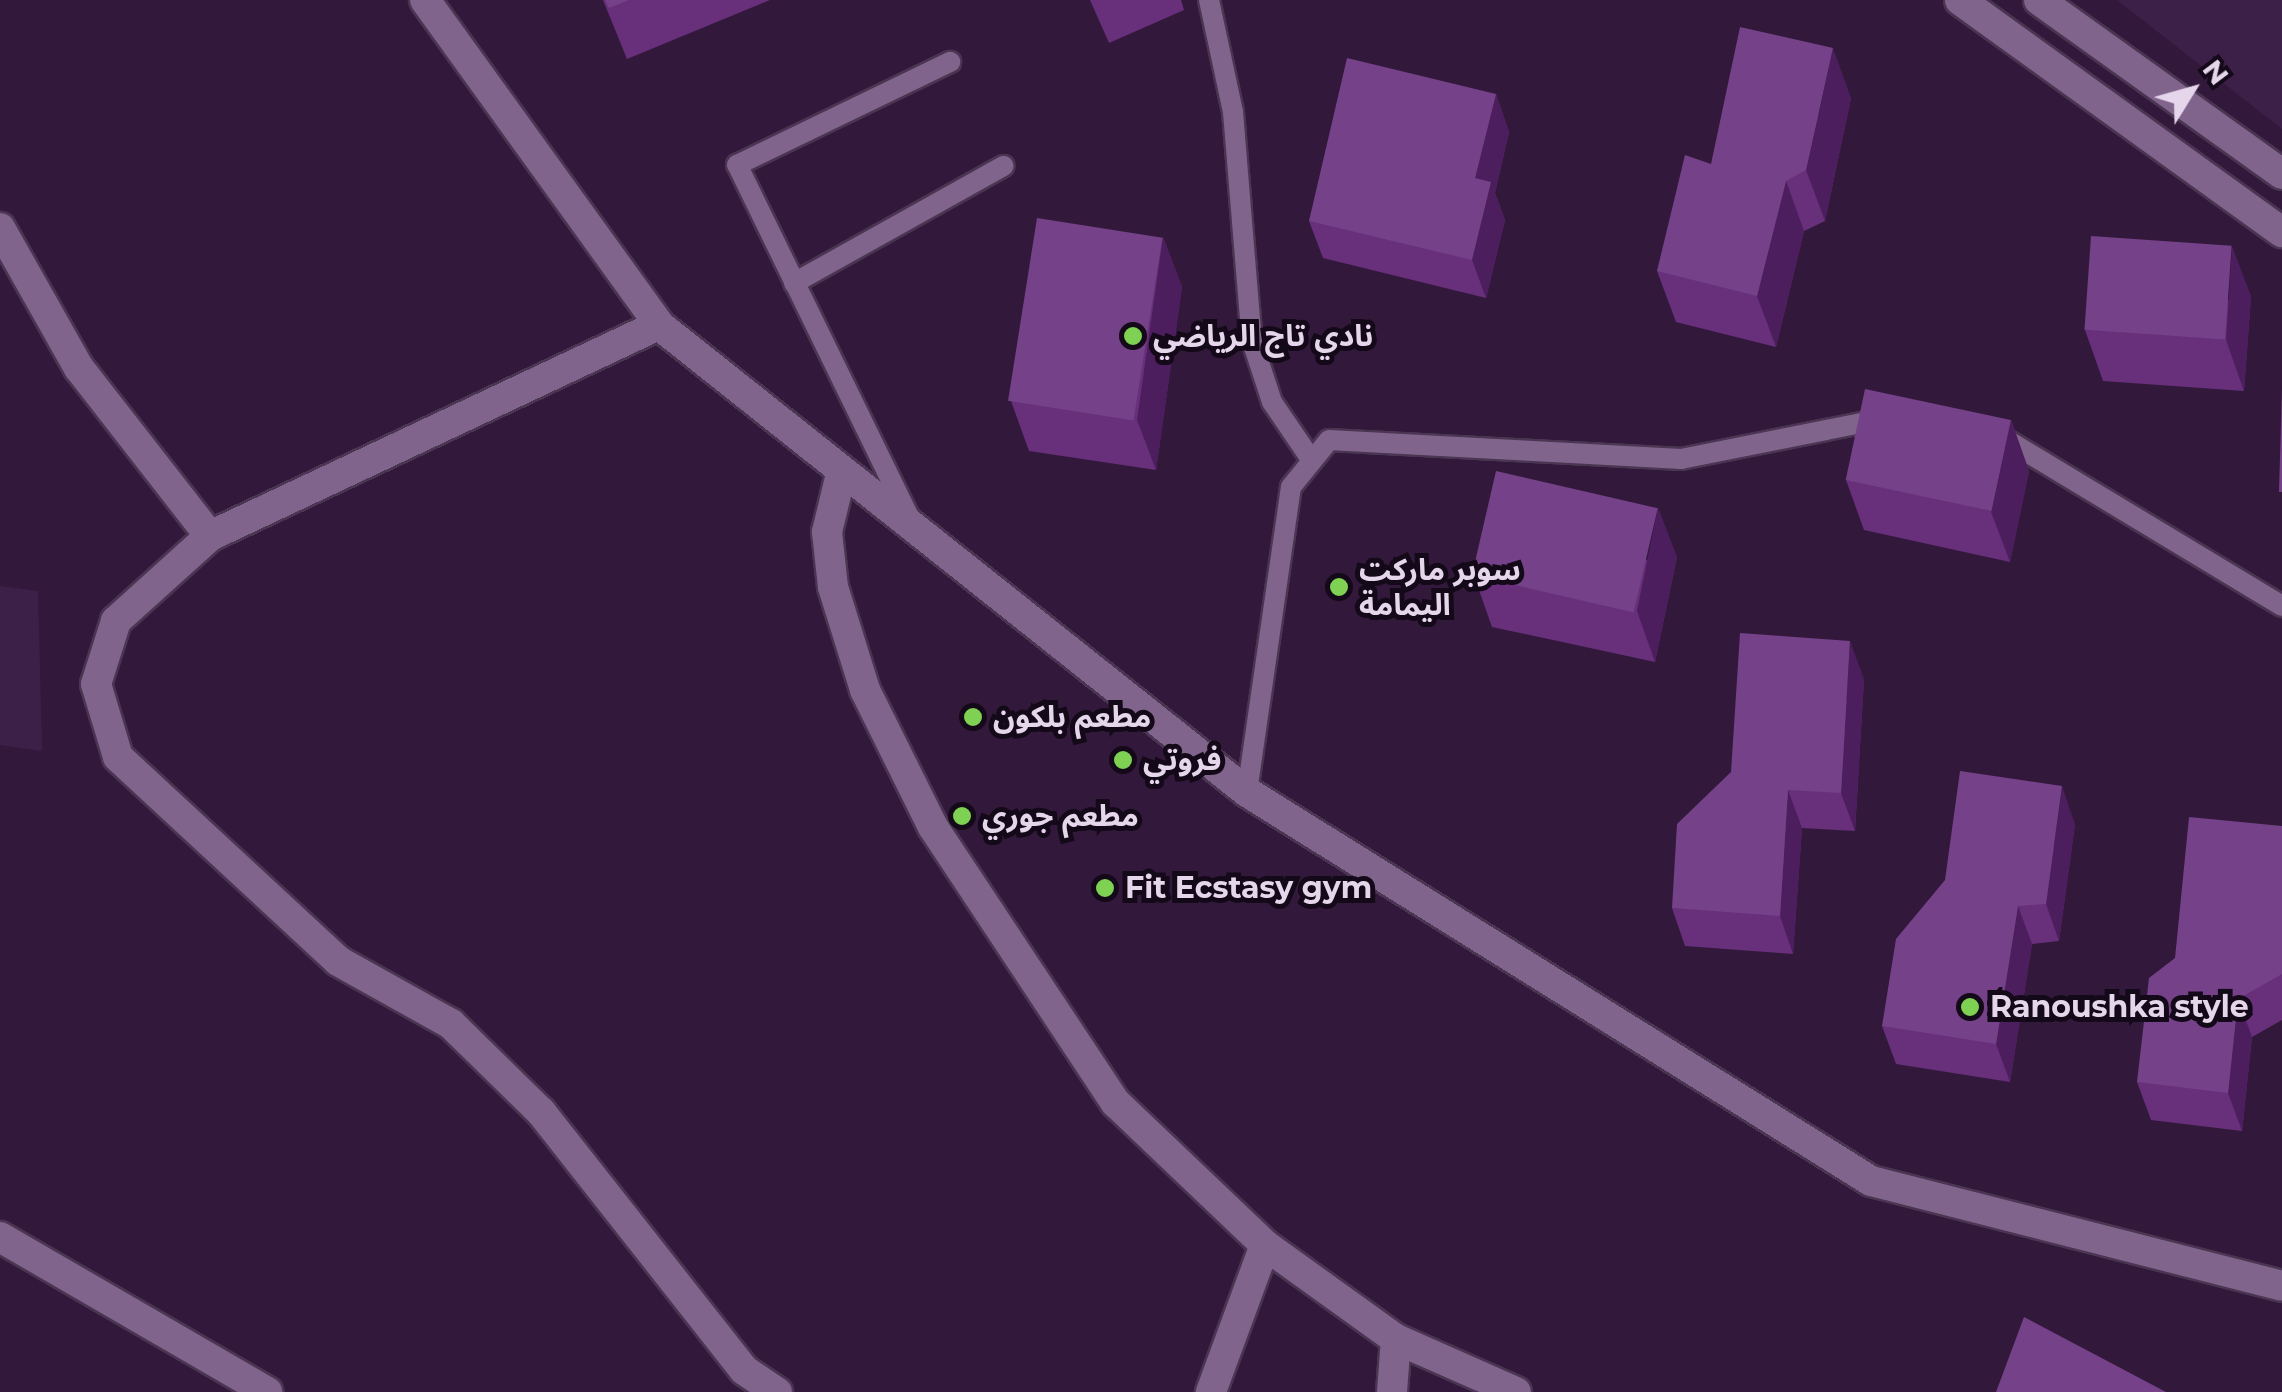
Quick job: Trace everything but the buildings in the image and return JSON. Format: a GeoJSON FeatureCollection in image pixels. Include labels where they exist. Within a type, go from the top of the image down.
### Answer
{"type":"FeatureCollection","features":[{"type":"Feature","properties":{"kind":"street"},"geometry":{"type":"LineString","coordinates":[[425,0],[659,325],[918,537],[1247,792],[1872,1181],[2282,1286]]}},
{"type":"Feature","properties":{"kind":"street"},"geometry":{"type":"LineString","coordinates":[[1960,0],[2282,232]]}},
{"type":"Feature","properties":{"kind":"street"},"geometry":{"type":"LineString","coordinates":[[2039,0],[2282,174]]}},
{"type":"Feature","properties":{"kind":"street"},"geometry":{"type":"LineString","coordinates":[[0,228],[79,368],[210,536]]}},
{"type":"Feature","properties":{"kind":"street"},"geometry":{"type":"LineString","coordinates":[[659,325],[210,536],[116,621],[96,684],[118,757],[338,961],[450,1024],[542,1112],[744,1370],[776,1392]]}},
{"type":"Feature","properties":{"kind":"street"},"geometry":{"type":"LineString","coordinates":[[842,474],[827,532],[834,587],[865,690],[933,827],[1116,1103],[1265,1244],[1396,1339],[1516,1392]]}},
{"type":"Feature","properties":{"kind":"street"},"geometry":{"type":"LineString","coordinates":[[0,1237],[267,1392]]}},
{"type":"Feature","properties":{"kind":"street"},"geometry":{"type":"LineString","coordinates":[[1211,1392],[1265,1244]]}},
{"type":"Feature","properties":{"kind":"street"},"geometry":{"type":"LineString","coordinates":[[1392,1392],[1396,1339]]}},
{"type":"Feature","properties":{"kind":"lane"},"geometry":{"type":"LineString","coordinates":[[1209,0],[1233,112],[1252,341],[1272,402],[1308,455]]}},
{"type":"Feature","properties":{"kind":"lane"},"geometry":{"type":"LineString","coordinates":[[918,537],[737,166],[950,62]]}},
{"type":"Feature","properties":{"kind":"lane"},"geometry":{"type":"LineString","coordinates":[[794,283],[1003,166]]}},
{"type":"Feature","properties":{"kind":"lane"},"geometry":{"type":"LineString","coordinates":[[1247,792],[1291,487],[1308,455],[1329,440],[1361,436],[1681,459],[1904,416]]}},
{"type":"Feature","properties":{"kind":"lane"},"geometry":{"type":"LineString","coordinates":[[1971,425],[2076,476],[2282,606]]}},
{"type":"Feature","properties":{"kind":"shaded area"},"geometry":{"type":"Polygon","coordinates":[[[2117,0],[2282,0],[2282,129],[2117,0]]]}},
{"type":"Feature","properties":{"kind":"shaded area"},"geometry":{"type":"Polygon","coordinates":[[[0,586],[38,591],[42,751],[0,745],[0,586]]]}},
{"type":"Feature","properties":{"kind":"place","name":"نادي تاج الرياضي"},"geometry":{"type":"Point","coordinates":[1133,336]}},
{"type":"Feature","properties":{"kind":"place","name":"سوبر ماركت اليمامة"},"geometry":{"type":"Point","coordinates":[1339,587]}},
{"type":"Feature","properties":{"kind":"place","name":"مطعم بلكون"},"geometry":{"type":"Point","coordinates":[973,717]}},
{"type":"Feature","properties":{"kind":"place","name":"فروتي"},"geometry":{"type":"Point","coordinates":[1123,760]}},
{"type":"Feature","properties":{"kind":"place","name":"مطعم جوري"},"geometry":{"type":"Point","coordinates":[962,816]}},
{"type":"Feature","properties":{"kind":"place","name":"Fit Ecstasy gym"},"geometry":{"type":"Point","coordinates":[1105,888]}},
{"type":"Feature","properties":{"kind":"place","name":"Ranoushka style"},"geometry":{"type":"Point","coordinates":[1970,1007]}}]}
